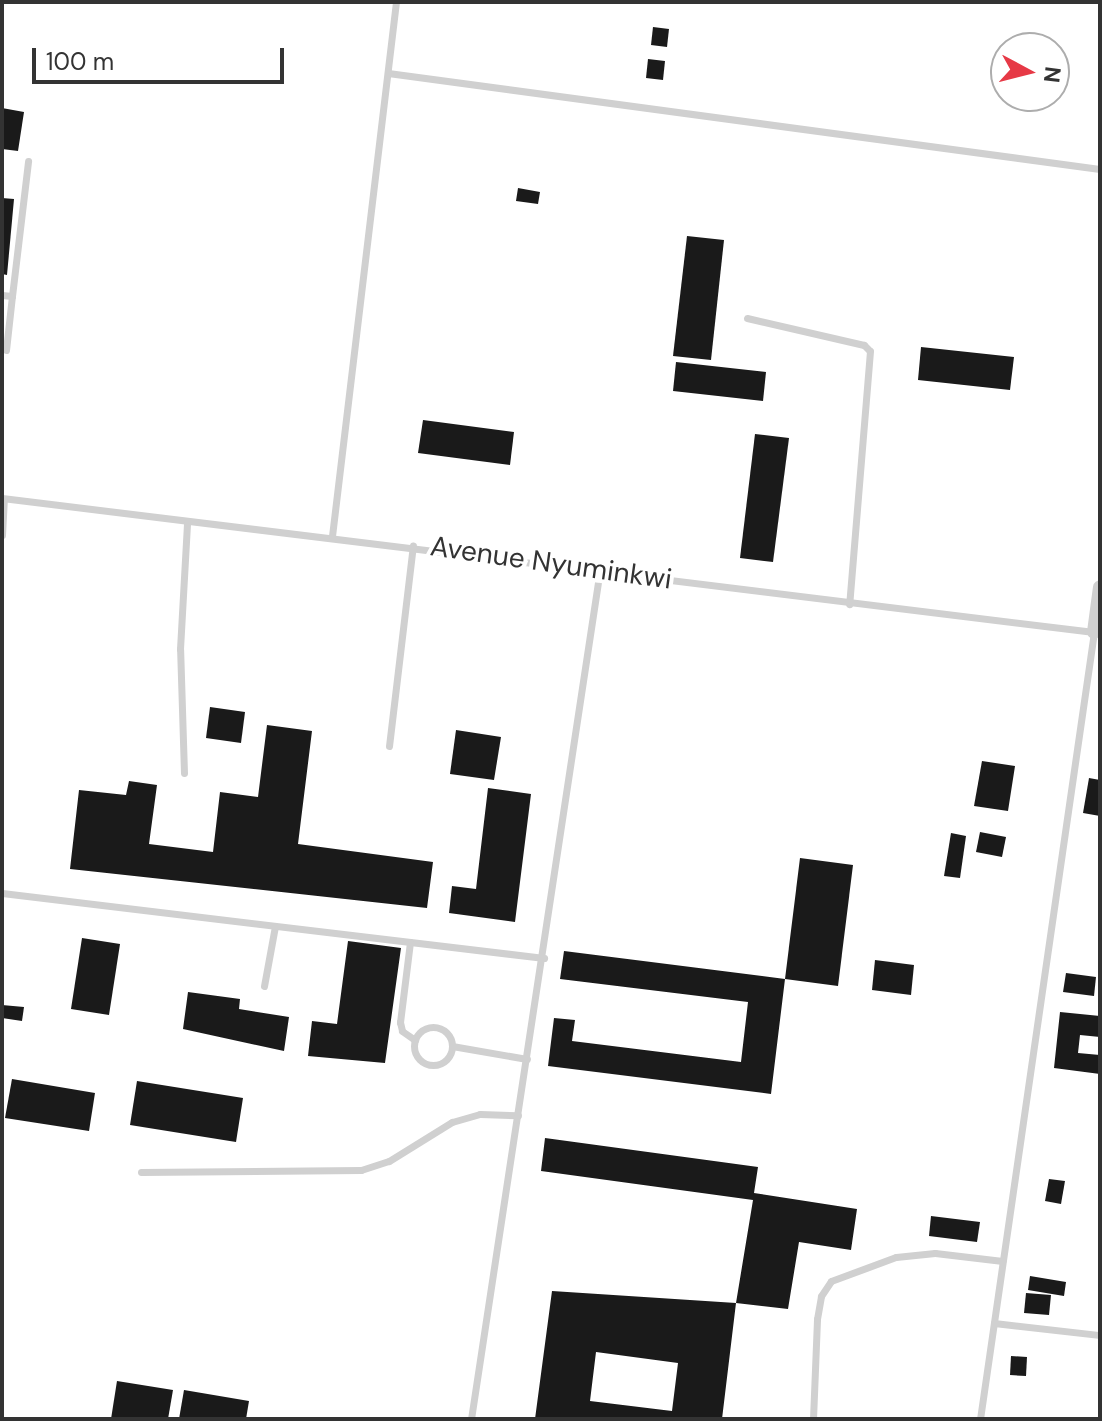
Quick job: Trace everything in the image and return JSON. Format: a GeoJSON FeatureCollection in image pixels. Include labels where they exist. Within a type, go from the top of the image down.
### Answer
{"type":"FeatureCollection","features":[{"type":"Feature","properties":{"kind":"street"},"geometry":{"type":"LineString","coordinates":[[1097,633],[1100,587]]}},
{"type":"Feature","properties":{"kind":"lane"},"geometry":{"type":"LineString","coordinates":[[332,536],[396,2]]}},
{"type":"Feature","properties":{"kind":"lane"},"geometry":{"type":"LineString","coordinates":[[388,73],[1100,169]]}},
{"type":"Feature","properties":{"kind":"lane"},"geometry":{"type":"LineString","coordinates":[[6,350],[28,161]]}},
{"type":"Feature","properties":{"kind":"lane"},"geometry":{"type":"LineString","coordinates":[[2,295],[12,296]]}},
{"type":"Feature","properties":{"kind":"lane"},"geometry":{"type":"LineString","coordinates":[[747,318],[864,345],[870,351],[849,604]]}},
{"type":"Feature","properties":{"kind":"lane"},"geometry":{"type":"LineString","coordinates":[[2,535],[3,498]]}},
{"type":"Feature","properties":{"kind":"lane","name":"Avenue Nyuminkwi"},"geometry":{"type":"LineString","coordinates":[[3,498],[187,523],[413,545],[849,604],[1097,633]]}},
{"type":"Feature","properties":{"kind":"lane"},"geometry":{"type":"LineString","coordinates":[[184,773],[180,649],[187,523]]}},
{"type":"Feature","properties":{"kind":"lane"},"geometry":{"type":"LineString","coordinates":[[389,746],[413,545]]}},
{"type":"Feature","properties":{"kind":"lane"},"geometry":{"type":"LineString","coordinates":[[471,1419],[544,958],[600,569]]}},
{"type":"Feature","properties":{"kind":"lane"},"geometry":{"type":"LineString","coordinates":[[980,1419],[1097,633]]}},
{"type":"Feature","properties":{"kind":"lane"},"geometry":{"type":"LineString","coordinates":[[2,893],[544,958]]}},
{"type":"Feature","properties":{"kind":"lane"},"geometry":{"type":"LineString","coordinates":[[264,986],[275,926]]}},
{"type":"Feature","properties":{"kind":"lane"},"geometry":{"type":"LineString","coordinates":[[410,942],[400,1022],[402,1031],[415,1040]]}},
{"type":"Feature","properties":{"kind":"lane"},"geometry":{"type":"LineString","coordinates":[[431,1027],[442,1028],[452,1046],[449,1056],[430,1064],[415,1050],[415,1040],[431,1027]]}},
{"type":"Feature","properties":{"kind":"lane"},"geometry":{"type":"LineString","coordinates":[[452,1046],[527,1059]]}},
{"type":"Feature","properties":{"kind":"lane"},"geometry":{"type":"LineString","coordinates":[[141,1172],[361,1170],[389,1161],[452,1122],[480,1114],[518,1115]]}},
{"type":"Feature","properties":{"kind":"lane"},"geometry":{"type":"LineString","coordinates":[[813,1419],[817,1319],[821,1296],[831,1281],[896,1257],[935,1253],[1003,1261]]}},
{"type":"Feature","properties":{"kind":"lane"},"geometry":{"type":"LineString","coordinates":[[994,1323],[1100,1335]]}},
{"type":"Feature","properties":{"kind":"building"},"geometry":{"type":"Polygon","coordinates":[[[653,27],[669,29],[667,47],[651,45],[653,27]]]}},
{"type":"Feature","properties":{"kind":"building"},"geometry":{"type":"Polygon","coordinates":[[[648,59],[665,61],[663,80],[646,78],[648,59]]]}},
{"type":"Feature","properties":{"kind":"building"},"geometry":{"type":"Polygon","coordinates":[[[2,108],[24,112],[18,151],[2,149],[2,108]]]}},
{"type":"Feature","properties":{"kind":"building"},"geometry":{"type":"Polygon","coordinates":[[[518,188],[540,192],[538,204],[516,201],[518,188]]]}},
{"type":"Feature","properties":{"kind":"building"},"geometry":{"type":"Polygon","coordinates":[[[2,198],[14,199],[7,275],[2,274],[2,198]]]}},
{"type":"Feature","properties":{"kind":"building"},"geometry":{"type":"Polygon","coordinates":[[[687,236],[724,240],[711,360],[673,356],[687,236]]]}},
{"type":"Feature","properties":{"kind":"building"},"geometry":{"type":"Polygon","coordinates":[[[921,347],[1014,357],[1010,390],[918,380],[921,347]]]}},
{"type":"Feature","properties":{"kind":"building"},"geometry":{"type":"Polygon","coordinates":[[[676,362],[766,372],[763,401],[673,391],[676,362]]]}},
{"type":"Feature","properties":{"kind":"building"},"geometry":{"type":"Polygon","coordinates":[[[423,420],[514,432],[510,465],[418,453],[423,420]]]}},
{"type":"Feature","properties":{"kind":"building"},"geometry":{"type":"Polygon","coordinates":[[[755,434],[789,438],[773,562],[740,558],[755,434]]]}},
{"type":"Feature","properties":{"kind":"building"},"geometry":{"type":"Polygon","coordinates":[[[210,707],[245,712],[241,743],[206,738],[210,707]]]}},
{"type":"Feature","properties":{"kind":"building"},"geometry":{"type":"Polygon","coordinates":[[[267,725],[312,731],[298,844],[433,862],[427,908],[70,869],[79,790],[126,795],[129,781],[157,785],[149,844],[213,852],[220,792],[258,797],[267,725]]]}},
{"type":"Feature","properties":{"kind":"building"},"geometry":{"type":"Polygon","coordinates":[[[456,730],[501,737],[494,780],[450,774],[456,730]]]}},
{"type":"Feature","properties":{"kind":"building"},"geometry":{"type":"Polygon","coordinates":[[[982,761],[1015,766],[1008,811],[974,806],[982,761]]]}},
{"type":"Feature","properties":{"kind":"building"},"geometry":{"type":"Polygon","coordinates":[[[1089,778],[1100,780],[1100,816],[1083,813],[1089,778]]]}},
{"type":"Feature","properties":{"kind":"building"},"geometry":{"type":"Polygon","coordinates":[[[488,788],[531,794],[515,922],[449,913],[452,886],[476,889],[488,788]]]}},
{"type":"Feature","properties":{"kind":"building"},"geometry":{"type":"Polygon","coordinates":[[[980,832],[1006,837],[1002,857],[976,852],[980,832]]]}},
{"type":"Feature","properties":{"kind":"building"},"geometry":{"type":"Polygon","coordinates":[[[951,833],[966,836],[960,878],[944,876],[951,833]]]}},
{"type":"Feature","properties":{"kind":"building"},"geometry":{"type":"Polygon","coordinates":[[[800,858],[853,865],[838,986],[785,979],[800,858]]]}},
{"type":"Feature","properties":{"kind":"building"},"geometry":{"type":"Polygon","coordinates":[[[82,938],[120,944],[109,1015],[71,1009],[82,938]]]}},
{"type":"Feature","properties":{"kind":"building"},"geometry":{"type":"Polygon","coordinates":[[[348,941],[401,948],[385,1063],[308,1056],[312,1021],[337,1024],[348,941]]]}},
{"type":"Feature","properties":{"kind":"building"},"geometry":{"type":"Polygon","coordinates":[[[564,951],[785,979],[771,1094],[548,1066],[554,1018],[575,1020],[572,1041],[741,1062],[748,1002],[560,979],[564,951]]]}},
{"type":"Feature","properties":{"kind":"building"},"geometry":{"type":"Polygon","coordinates":[[[875,960],[914,965],[911,995],[872,990],[875,960]]]}},
{"type":"Feature","properties":{"kind":"building"},"geometry":{"type":"Polygon","coordinates":[[[1066,973],[1096,977],[1094,996],[1063,992],[1066,973]]]}},
{"type":"Feature","properties":{"kind":"building"},"geometry":{"type":"Polygon","coordinates":[[[188,992],[240,999],[239,1009],[289,1017],[284,1051],[183,1029],[188,992]]]}},
{"type":"Feature","properties":{"kind":"building"},"geometry":{"type":"Polygon","coordinates":[[[2,1005],[24,1007],[22,1021],[2,1018],[2,1005]]]}},
{"type":"Feature","properties":{"kind":"building"},"geometry":{"type":"Polygon","coordinates":[[[1060,1012],[1100,1016],[1100,1037],[1080,1035],[1078,1053],[1100,1055],[1100,1074],[1054,1068],[1060,1012]]]}},
{"type":"Feature","properties":{"kind":"building"},"geometry":{"type":"Polygon","coordinates":[[[12,1079],[95,1093],[89,1131],[5,1118],[12,1079]]]}},
{"type":"Feature","properties":{"kind":"building"},"geometry":{"type":"Polygon","coordinates":[[[137,1081],[243,1098],[236,1142],[130,1125],[137,1081]]]}},
{"type":"Feature","properties":{"kind":"building"},"geometry":{"type":"Polygon","coordinates":[[[545,1138],[758,1167],[754,1193],[857,1209],[851,1250],[799,1242],[788,1309],[736,1303],[753,1200],[541,1171],[545,1138]]]}},
{"type":"Feature","properties":{"kind":"building"},"geometry":{"type":"Polygon","coordinates":[[[1049,1179],[1065,1181],[1061,1204],[1045,1201],[1049,1179]]]}},
{"type":"Feature","properties":{"kind":"building"},"geometry":{"type":"Polygon","coordinates":[[[931,1216],[980,1222],[977,1242],[929,1236],[931,1216]]]}},
{"type":"Feature","properties":{"kind":"building"},"geometry":{"type":"Polygon","coordinates":[[[1030,1276],[1066,1282],[1064,1296],[1028,1290],[1030,1276]]]}},
{"type":"Feature","properties":{"kind":"building"},"geometry":{"type":"Polygon","coordinates":[[[552,1291],[736,1303],[722,1419],[535,1419],[552,1291]],[[596,1352],[590,1401],[672,1411],[678,1363],[596,1352]]]}},
{"type":"Feature","properties":{"kind":"building"},"geometry":{"type":"Polygon","coordinates":[[[1026,1293],[1051,1295],[1049,1315],[1024,1313],[1026,1293]]]}},
{"type":"Feature","properties":{"kind":"building"},"geometry":{"type":"Polygon","coordinates":[[[1011,1356],[1027,1357],[1026,1376],[1010,1375],[1011,1356]]]}},
{"type":"Feature","properties":{"kind":"building"},"geometry":{"type":"Polygon","coordinates":[[[117,1381],[173,1390],[168,1419],[111,1419],[117,1381]]]}},
{"type":"Feature","properties":{"kind":"building"},"geometry":{"type":"Polygon","coordinates":[[[184,1390],[249,1401],[246,1419],[179,1419],[184,1390]]]}}]}
